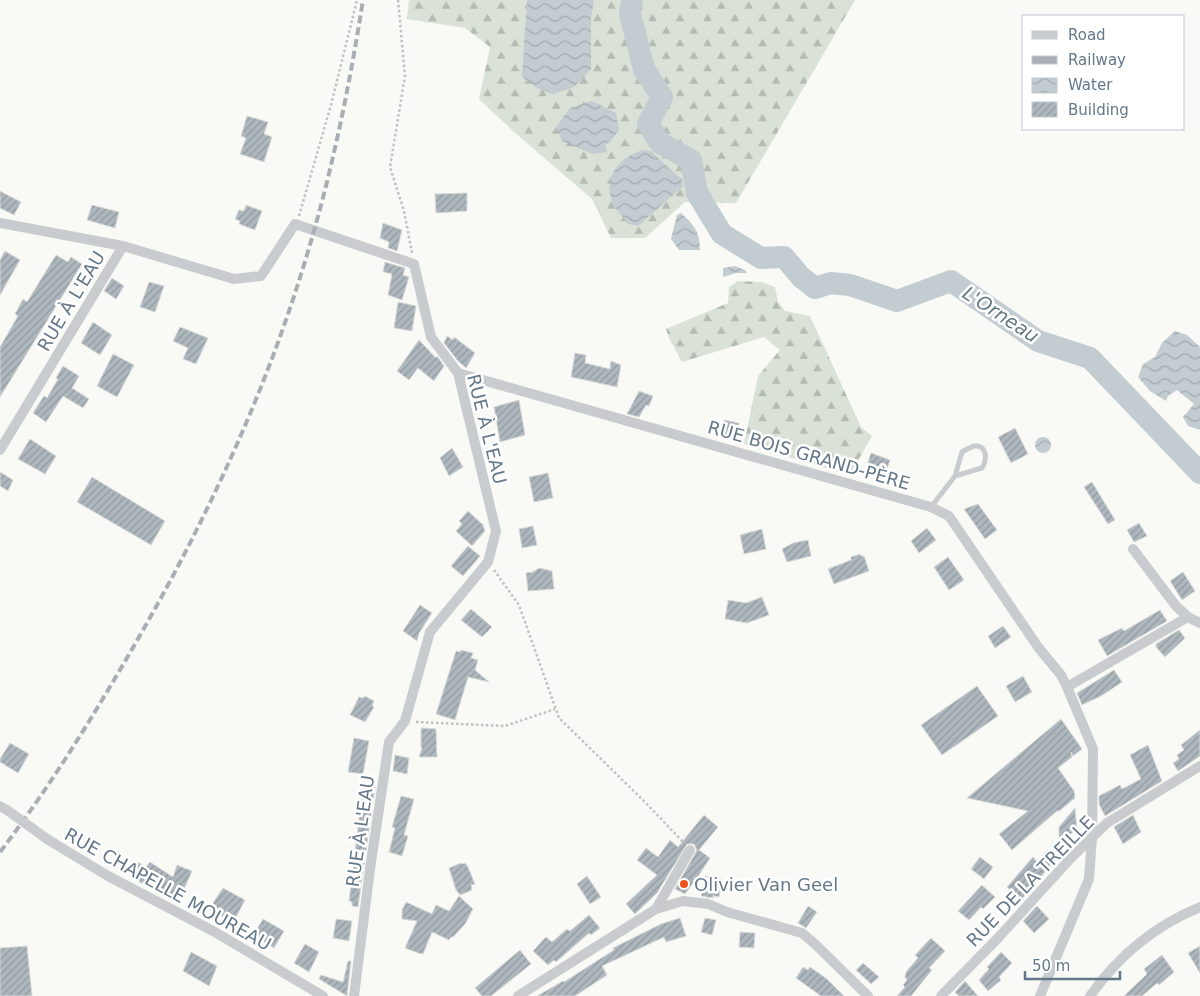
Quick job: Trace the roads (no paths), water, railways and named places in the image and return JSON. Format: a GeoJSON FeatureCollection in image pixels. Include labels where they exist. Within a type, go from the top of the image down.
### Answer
{"type":"FeatureCollection","features":[{"type":"Feature","properties":{"kind":"street"},"geometry":{"type":"LineString","coordinates":[[0,223],[123,246]]}},
{"type":"Feature","properties":{"kind":"street","name":"RUE À L'EAU"},"geometry":{"type":"LineString","coordinates":[[0,450],[123,246],[234,279],[261,276],[295,224],[414,264],[431,337],[458,373],[496,531],[488,562],[430,632],[405,721],[390,742],[370,869],[354,996]]}},
{"type":"Feature","properties":{"kind":"street","name":"RUE BOIS GRAND-PÈRE"},"geometry":{"type":"LineString","coordinates":[[458,373],[931,507],[949,516],[1038,647],[1061,675],[1093,749],[1092,837],[1089,879],[1040,996]]}},
{"type":"Feature","properties":{"kind":"street"},"geometry":{"type":"LineString","coordinates":[[1133,550],[1176,606],[1188,617],[1200,623]]}},
{"type":"Feature","properties":{"kind":"street"},"geometry":{"type":"LineString","coordinates":[[1067,688],[1188,617]]}},
{"type":"Feature","properties":{"kind":"street","name":"RUE DE LA TREILLE"},"geometry":{"type":"LineString","coordinates":[[941,996],[1092,837],[1107,824],[1200,766]]}},
{"type":"Feature","properties":{"kind":"street","name":"RUE CHAPELLE MOUREAU"},"geometry":{"type":"LineString","coordinates":[[3,808],[47,839],[108,876],[213,931],[323,996]]}},
{"type":"Feature","properties":{"kind":"street"},"geometry":{"type":"LineString","coordinates":[[656,909],[690,850]]}},
{"type":"Feature","properties":{"kind":"street"},"geometry":{"type":"LineString","coordinates":[[518,996],[656,909],[683,901],[708,904],[727,912],[802,933],[868,996]]}},
{"type":"Feature","properties":{"kind":"street"},"geometry":{"type":"LineString","coordinates":[[1090,996],[1101,980],[1124,954],[1158,929],[1200,908]]}},
{"type":"Feature","properties":{"kind":"lane"},"geometry":{"type":"LineString","coordinates":[[931,507],[955,476],[962,452],[975,446],[982,448],[986,453],[986,461],[982,468],[955,476]]}},
{"type":"Feature","properties":{"kind":"water"},"geometry":{"type":"Polygon","coordinates":[[[527,0],[594,0],[591,18],[591,69],[574,87],[553,94],[537,88],[522,77],[527,0]]]}},
{"type":"Feature","properties":{"kind":"water"},"geometry":{"type":"Polygon","coordinates":[[[592,101],[616,113],[619,130],[610,142],[605,145],[607,152],[593,154],[562,141],[556,127],[570,108],[592,101]]]}},
{"type":"Feature","properties":{"kind":"water"},"geometry":{"type":"Polygon","coordinates":[[[643,150],[651,151],[682,179],[683,186],[638,226],[628,224],[615,207],[610,192],[610,183],[616,169],[627,157],[643,150]]]}},
{"type":"Feature","properties":{"kind":"water"},"geometry":{"type":"Polygon","coordinates":[[[681,213],[695,229],[699,238],[700,250],[679,250],[671,239],[677,215],[681,213]]]}},
{"type":"Feature","properties":{"kind":"water"},"geometry":{"type":"Polygon","coordinates":[[[735,266],[745,270],[747,273],[736,273],[723,277],[723,268],[735,266]]]}},
{"type":"Feature","properties":{"kind":"water"},"geometry":{"type":"Polygon","coordinates":[[[1175,331],[1187,335],[1200,347],[1200,430],[1188,426],[1183,417],[1194,404],[1177,390],[1168,396],[1166,401],[1150,391],[1138,377],[1143,364],[1155,357],[1162,343],[1175,331]]]}},
{"type":"Feature","properties":{"kind":"water"},"geometry":{"type":"Polygon","coordinates":[[[1043,437],[1051,445],[1043,453],[1035,445],[1043,437]]]}},
{"type":"Feature","properties":{"kind":"waterway","name":"L'Orneau"},"geometry":{"type":"LineString","coordinates":[[632,0],[630,14],[644,69],[662,97],[648,124],[660,143],[691,160],[697,193],[722,234],[761,258],[784,257],[801,277],[815,288],[831,283],[850,285],[897,301],[951,281],[1038,341],[1090,358],[1200,473]]}},
{"type":"Feature","properties":{"kind":"railway"},"geometry":{"type":"LineString","coordinates":[[0,852],[65,759],[110,687],[152,614],[205,513],[252,409],[292,303],[318,217],[340,125],[363,0]]}},
{"type":"Feature","properties":{"kind":"place","name":"Olivier Van Geel"},"geometry":{"type":"Point","coordinates":[684,884]}}]}
